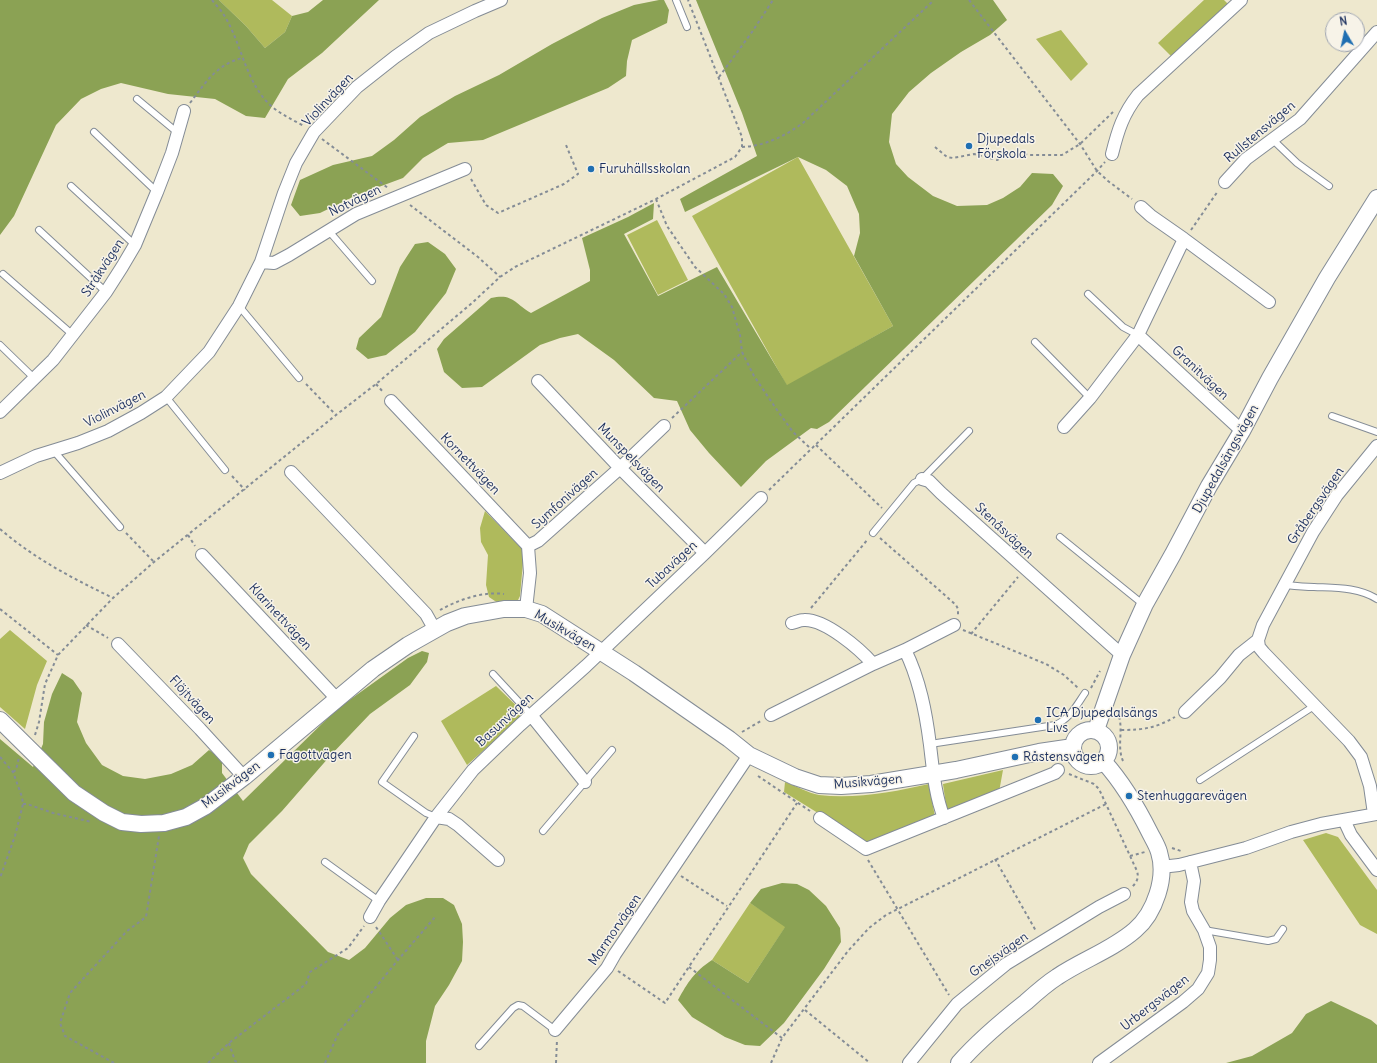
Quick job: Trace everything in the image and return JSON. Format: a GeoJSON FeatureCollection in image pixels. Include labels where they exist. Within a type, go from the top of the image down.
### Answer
{"type":"FeatureCollection","features":[{"type":"Feature","properties":{"kind":"street","name":"Violinvägen"},"geometry":{"type":"LineString","coordinates":[[0,474],[36,456],[108,431],[166,397],[209,352],[239,306],[261,262],[284,193],[296,163],[314,132],[357,87],[395,56],[429,34],[501,0]]}},
{"type":"Feature","properties":{"kind":"street"},"geometry":{"type":"LineString","coordinates":[[1112,154],[1121,123],[1128,107],[1138,95],[1241,0]]}},
{"type":"Feature","properties":{"kind":"street","name":"Rullstensvägen"},"geometry":{"type":"LineString","coordinates":[[1224,182],[1261,146],[1300,119],[1377,32]]}},
{"type":"Feature","properties":{"kind":"street","name":"Stråkvägen"},"geometry":{"type":"LineString","coordinates":[[0,412],[53,360],[106,292],[135,245],[172,153],[184,111]]}},
{"type":"Feature","properties":{"kind":"street","name":"Notvägen"},"geometry":{"type":"LineString","coordinates":[[261,262],[274,263],[356,214],[464,169]]}},
{"type":"Feature","properties":{"kind":"street","name":"Djupedalsängsvägen"},"geometry":{"type":"LineString","coordinates":[[1096,730],[1122,655],[1145,604],[1174,554],[1209,486],[1242,431],[1327,278],[1377,198]]}},
{"type":"Feature","properties":{"kind":"street"},"geometry":{"type":"LineString","coordinates":[[1141,207],[1151,216],[1269,302]]}},
{"type":"Feature","properties":{"kind":"street"},"geometry":{"type":"LineString","coordinates":[[1064,427],[1090,398],[1138,335],[1184,239]]}},
{"type":"Feature","properties":{"kind":"street","name":"Granitvägen"},"geometry":{"type":"LineString","coordinates":[[1138,335],[1242,431]]}},
{"type":"Feature","properties":{"kind":"street","name":"Munspelsvägen"},"geometry":{"type":"LineString","coordinates":[[538,381],[620,468],[705,553]]}},
{"type":"Feature","properties":{"kind":"street","name":"Kornettvägen"},"geometry":{"type":"LineString","coordinates":[[391,401],[528,546]]}},
{"type":"Feature","properties":{"kind":"street","name":"Symfonivägen"},"geometry":{"type":"LineString","coordinates":[[526,609],[530,573],[528,546],[538,541],[620,468],[664,426]]}},
{"type":"Feature","properties":{"kind":"street","name":"Gråbergsvägen"},"geometry":{"type":"LineString","coordinates":[[1258,640],[1263,625],[1286,584],[1312,532],[1337,495],[1377,447]]}},
{"type":"Feature","properties":{"kind":"street"},"geometry":{"type":"LineString","coordinates":[[291,472],[426,614],[435,630]]}},
{"type":"Feature","properties":{"kind":"street","name":"Stenåsvägen"},"geometry":{"type":"LineString","coordinates":[[922,479],[929,481],[1122,655]]}},
{"type":"Feature","properties":{"kind":"street","name":"Tubavägen"},"geometry":{"type":"LineString","coordinates":[[600,651],[705,553],[761,498]]}},
{"type":"Feature","properties":{"kind":"street","name":"Klarinettvägen"},"geometry":{"type":"LineString","coordinates":[[202,555],[337,699]]}},
{"type":"Feature","properties":{"kind":"street","name":"Musikvägen"},"geometry":{"type":"LineString","coordinates":[[0,720],[74,793],[104,813],[122,822],[141,824],[164,823],[186,817],[206,806],[244,777],[373,669],[408,645],[447,623],[466,616],[504,609],[526,609],[542,614],[600,651],[729,739],[746,760],[819,785],[841,786],[871,784],[934,774],[1039,752],[1073,747]]}},
{"type":"Feature","properties":{"kind":"street"},"geometry":{"type":"LineString","coordinates":[[792,623],[804,620],[814,621],[839,633],[865,654],[873,664]]}},
{"type":"Feature","properties":{"kind":"street"},"geometry":{"type":"LineString","coordinates":[[771,715],[954,625]]}},
{"type":"Feature","properties":{"kind":"street"},"geometry":{"type":"LineString","coordinates":[[1161,868],[1246,848],[1291,832],[1376,814],[1370,786],[1361,757],[1349,741],[1264,653],[1258,640],[1239,655],[1220,678],[1185,712]]}},
{"type":"Feature","properties":{"kind":"street","name":"Flöjtvägen"},"geometry":{"type":"LineString","coordinates":[[118,644],[244,777]]}},
{"type":"Feature","properties":{"kind":"street"},"geometry":{"type":"LineString","coordinates":[[905,650],[911,662],[920,689],[926,715],[940,810],[944,818]]}},
{"type":"Feature","properties":{"kind":"street","name":"Basunvägen"},"geometry":{"type":"LineString","coordinates":[[370,917],[379,901],[436,816],[473,770],[600,651]]}},
{"type":"Feature","properties":{"kind":"street"},"geometry":{"type":"LineString","coordinates":[[531,715],[585,782]]}},
{"type":"Feature","properties":{"kind":"street"},"geometry":{"type":"LineString","coordinates":[[1089,730],[1096,730],[1105,736],[1110,745],[1109,753],[1104,762],[1094,766],[1084,764],[1076,757],[1073,747],[1075,740],[1079,734],[1089,730]]}},
{"type":"Feature","properties":{"kind":"street","name":"Marmorvägen"},"geometry":{"type":"LineString","coordinates":[[555,1030],[609,965],[746,760]]}},
{"type":"Feature","properties":{"kind":"street"},"geometry":{"type":"LineString","coordinates":[[959,1063],[989,1032],[1057,977],[1136,929],[1154,903],[1158,890],[1161,868],[1159,852],[1141,814],[1119,779],[1104,762]]}},
{"type":"Feature","properties":{"kind":"street"},"geometry":{"type":"LineString","coordinates":[[820,818],[866,849],[1049,776],[1058,770]]}},
{"type":"Feature","properties":{"kind":"street"},"geometry":{"type":"LineString","coordinates":[[436,816],[449,819],[458,825],[498,860]]}},
{"type":"Feature","properties":{"kind":"street"},"geometry":{"type":"LineString","coordinates":[[1344,820],[1351,835],[1377,870]]}},
{"type":"Feature","properties":{"kind":"street","name":"Urbergsvägen"},"geometry":{"type":"LineString","coordinates":[[1099,1063],[1183,1002],[1202,983],[1208,973],[1210,947],[1204,930],[1193,911],[1191,902],[1194,881],[1190,862]]}},
{"type":"Feature","properties":{"kind":"street","name":"Gnejsvägen"},"geometry":{"type":"LineString","coordinates":[[909,1063],[956,1004],[1006,964],[1099,907],[1124,894]]}},
{"type":"Feature","properties":{"kind":"lane"},"geometry":{"type":"LineString","coordinates":[[676,0],[687,27]]}},
{"type":"Feature","properties":{"kind":"lane"},"geometry":{"type":"LineString","coordinates":[[137,99],[178,133]]}},
{"type":"Feature","properties":{"kind":"lane"},"geometry":{"type":"LineString","coordinates":[[94,132],[157,192]]}},
{"type":"Feature","properties":{"kind":"lane"},"geometry":{"type":"LineString","coordinates":[[1272,139],[1297,163],[1329,186]]}},
{"type":"Feature","properties":{"kind":"lane"},"geometry":{"type":"LineString","coordinates":[[71,186],[135,245]]}},
{"type":"Feature","properties":{"kind":"lane"},"geometry":{"type":"LineString","coordinates":[[39,230],[106,292]]}},
{"type":"Feature","properties":{"kind":"lane"},"geometry":{"type":"LineString","coordinates":[[328,230],[372,281]]}},
{"type":"Feature","properties":{"kind":"lane"},"geometry":{"type":"LineString","coordinates":[[4,274],[73,335]]}},
{"type":"Feature","properties":{"kind":"lane"},"geometry":{"type":"LineString","coordinates":[[1088,294],[1123,327],[1138,335]]}},
{"type":"Feature","properties":{"kind":"lane"},"geometry":{"type":"LineString","coordinates":[[239,306],[299,378]]}},
{"type":"Feature","properties":{"kind":"lane"},"geometry":{"type":"LineString","coordinates":[[1035,342],[1090,398]]}},
{"type":"Feature","properties":{"kind":"lane"},"geometry":{"type":"LineString","coordinates":[[0,345],[35,379]]}},
{"type":"Feature","properties":{"kind":"lane","name":"Violinvägen"},"geometry":{"type":"LineString","coordinates":[[166,397],[225,470]]}},
{"type":"Feature","properties":{"kind":"lane"},"geometry":{"type":"LineString","coordinates":[[1332,416],[1377,432]]}},
{"type":"Feature","properties":{"kind":"lane"},"geometry":{"type":"LineString","coordinates":[[872,533],[914,483],[922,479],[968,431]]}},
{"type":"Feature","properties":{"kind":"lane"},"geometry":{"type":"LineString","coordinates":[[53,450],[120,527]]}},
{"type":"Feature","properties":{"kind":"lane"},"geometry":{"type":"LineString","coordinates":[[1060,537],[1139,601],[1145,604]]}},
{"type":"Feature","properties":{"kind":"lane"},"geometry":{"type":"LineString","coordinates":[[1286,584],[1313,588],[1336,588],[1360,591],[1377,599]]}},
{"type":"Feature","properties":{"kind":"lane"},"geometry":{"type":"LineString","coordinates":[[493,674],[531,715]]}},
{"type":"Feature","properties":{"kind":"lane"},"geometry":{"type":"LineString","coordinates":[[930,744],[1056,726],[1071,715],[1085,693]]}},
{"type":"Feature","properties":{"kind":"lane"},"geometry":{"type":"LineString","coordinates":[[1200,780],[1314,706]]}},
{"type":"Feature","properties":{"kind":"lane"},"geometry":{"type":"LineString","coordinates":[[414,736],[382,782],[426,813],[436,816]]}},
{"type":"Feature","properties":{"kind":"lane"},"geometry":{"type":"LineString","coordinates":[[543,831],[612,750]]}},
{"type":"Feature","properties":{"kind":"lane"},"geometry":{"type":"LineString","coordinates":[[325,862],[379,901]]}},
{"type":"Feature","properties":{"kind":"lane"},"geometry":{"type":"LineString","coordinates":[[1204,930],[1268,940],[1276,939],[1283,929]]}},
{"type":"Feature","properties":{"kind":"lane"},"geometry":{"type":"LineString","coordinates":[[479,1046],[513,1008],[518,1005],[522,1006],[555,1030]]}},
{"type":"Feature","properties":{"kind":"path"},"geometry":{"type":"LineString","coordinates":[[212,0],[222,12],[229,25],[242,58],[257,89],[278,112],[314,132],[478,257],[500,277]]}},
{"type":"Feature","properties":{"kind":"path"},"geometry":{"type":"LineString","coordinates":[[34,738],[39,722],[45,684],[58,655],[113,598],[154,562],[376,384],[500,277],[522,264],[656,199],[735,157],[742,147],[742,137],[688,0]]}},
{"type":"Feature","properties":{"kind":"path"},"geometry":{"type":"LineString","coordinates":[[719,77],[773,0]]}},
{"type":"Feature","properties":{"kind":"path"},"geometry":{"type":"LineString","coordinates":[[742,147],[757,146],[792,131],[803,123],[934,0]]}},
{"type":"Feature","properties":{"kind":"path"},"geometry":{"type":"LineString","coordinates":[[969,0],[1080,144],[1097,171],[1141,207]]}},
{"type":"Feature","properties":{"kind":"path"},"geometry":{"type":"LineString","coordinates":[[184,111],[212,74],[231,61],[242,58]]}},
{"type":"Feature","properties":{"kind":"path"},"geometry":{"type":"LineString","coordinates":[[935,147],[946,157],[953,158],[974,154],[997,160],[1015,152],[1029,155],[1062,155],[1080,144]]}},
{"type":"Feature","properties":{"kind":"path"},"geometry":{"type":"LineString","coordinates":[[464,169],[486,205],[498,213],[564,184],[578,174],[566,145]]}},
{"type":"Feature","properties":{"kind":"path"},"geometry":{"type":"LineString","coordinates":[[761,498],[1097,171],[1112,154]]}},
{"type":"Feature","properties":{"kind":"path"},"geometry":{"type":"LineString","coordinates":[[1184,239],[1224,182]]}},
{"type":"Feature","properties":{"kind":"path"},"geometry":{"type":"LineString","coordinates":[[656,199],[667,226],[695,267],[724,294],[732,308],[740,335],[742,352],[754,376],[793,432],[811,449]]}},
{"type":"Feature","properties":{"kind":"path"},"geometry":{"type":"LineString","coordinates":[[664,426],[742,352]]}},
{"type":"Feature","properties":{"kind":"path"},"geometry":{"type":"LineString","coordinates":[[299,378],[336,415]]}},
{"type":"Feature","properties":{"kind":"path"},"geometry":{"type":"LineString","coordinates":[[816,444],[889,514]]}},
{"type":"Feature","properties":{"kind":"path"},"geometry":{"type":"LineString","coordinates":[[225,470],[245,490]]}},
{"type":"Feature","properties":{"kind":"path"},"geometry":{"type":"LineString","coordinates":[[120,527],[154,562]]}},
{"type":"Feature","properties":{"kind":"path"},"geometry":{"type":"LineString","coordinates":[[0,529],[44,562],[113,598]]}},
{"type":"Feature","properties":{"kind":"path"},"geometry":{"type":"LineString","coordinates":[[814,621],[811,607],[872,533]]}},
{"type":"Feature","properties":{"kind":"path"},"geometry":{"type":"LineString","coordinates":[[971,634],[1025,569]]}},
{"type":"Feature","properties":{"kind":"path"},"geometry":{"type":"LineString","coordinates":[[0,609],[58,655]]}},
{"type":"Feature","properties":{"kind":"path"},"geometry":{"type":"LineString","coordinates":[[86,625],[118,644]]}},
{"type":"Feature","properties":{"kind":"path"},"geometry":{"type":"LineString","coordinates":[[1121,730],[1153,728],[1165,724],[1185,712]]}},
{"type":"Feature","properties":{"kind":"path"},"geometry":{"type":"LineString","coordinates":[[729,739],[771,715]]}},
{"type":"Feature","properties":{"kind":"path"},"geometry":{"type":"LineString","coordinates":[[13,772],[16,770],[18,758],[21,753]]}},
{"type":"Feature","properties":{"kind":"path"},"geometry":{"type":"LineString","coordinates":[[0,757],[13,772],[23,804],[16,836],[0,878]]}},
{"type":"Feature","properties":{"kind":"path"},"geometry":{"type":"LineString","coordinates":[[746,760],[797,803],[820,818]]}},
{"type":"Feature","properties":{"kind":"path"},"geometry":{"type":"LineString","coordinates":[[1058,770],[1094,784],[1099,789],[1138,871],[1137,881],[1124,894]]}},
{"type":"Feature","properties":{"kind":"path"},"geometry":{"type":"LineString","coordinates":[[609,965],[665,1003],[797,803]]}},
{"type":"Feature","properties":{"kind":"path"},"geometry":{"type":"LineString","coordinates":[[771,1063],[782,1038],[805,1010],[848,951],[869,928],[897,908],[1106,804]]}},
{"type":"Feature","properties":{"kind":"path"},"geometry":{"type":"LineString","coordinates":[[114,1063],[65,1036],[60,1023],[70,993],[127,931],[146,917],[160,833]]}},
{"type":"Feature","properties":{"kind":"path"},"geometry":{"type":"LineString","coordinates":[[866,849],[867,859],[947,993],[956,1004]]}},
{"type":"Feature","properties":{"kind":"path"},"geometry":{"type":"LineString","coordinates":[[995,859],[1042,942]]}},
{"type":"Feature","properties":{"kind":"path"},"geometry":{"type":"LineString","coordinates":[[672,870],[728,907]]}},
{"type":"Feature","properties":{"kind":"path"},"geometry":{"type":"LineString","coordinates":[[325,1063],[339,1032],[436,916]]}},
{"type":"Feature","properties":{"kind":"path"},"geometry":{"type":"LineString","coordinates":[[208,1063],[229,1043],[306,984],[310,972],[348,948],[370,917],[398,960]]}},
{"type":"Feature","properties":{"kind":"path"},"geometry":{"type":"LineString","coordinates":[[689,967],[782,1038]]}},
{"type":"Feature","properties":{"kind":"path"},"geometry":{"type":"LineString","coordinates":[[805,1010],[870,1063]]}},
{"type":"Feature","properties":{"kind":"path"},"geometry":{"type":"LineString","coordinates":[[555,1030],[558,1043],[556,1063]]}},
{"type":"Feature","properties":{"kind":"path"},"geometry":{"type":"LineString","coordinates":[[229,1043],[235,1061],[240,1063]]}},
{"type":"Feature","properties":{"kind":"green space"},"geometry":{"type":"Polygon","coordinates":[[[0,0],[219,0],[246,26],[265,48],[285,32],[292,16],[308,12],[323,0],[379,0],[322,53],[288,79],[265,118],[246,116],[215,99],[168,94],[121,83],[101,89],[81,99],[56,125],[14,216],[0,235],[0,0]]]}},
{"type":"Feature","properties":{"kind":"green space"},"geometry":{"type":"Polygon","coordinates":[[[219,0],[272,0],[292,16],[285,32],[265,48],[246,26],[219,0]]]}},
{"type":"Feature","properties":{"kind":"green space"},"geometry":{"type":"Polygon","coordinates":[[[664,0],[669,10],[667,23],[632,40],[627,61],[626,76],[608,88],[483,140],[448,143],[423,158],[403,178],[357,195],[320,213],[300,216],[291,205],[300,180],[333,165],[372,156],[394,140],[420,117],[455,96],[499,75],[552,44],[602,18],[634,5],[664,0]]]}},
{"type":"Feature","properties":{"kind":"green space"},"geometry":{"type":"Polygon","coordinates":[[[696,0],[993,0],[1007,20],[990,35],[961,52],[931,73],[909,92],[892,114],[889,142],[896,164],[908,177],[933,196],[957,206],[987,205],[1003,198],[1020,187],[1032,173],[1053,174],[1063,186],[1052,205],[829,422],[817,429],[811,428],[766,461],[741,487],[690,430],[677,401],[654,398],[614,360],[578,334],[540,345],[482,387],[462,388],[444,372],[437,349],[444,339],[491,298],[509,298],[531,313],[590,281],[590,270],[582,238],[628,217],[654,203],[653,219],[624,234],[658,296],[717,267],[787,385],[893,326],[854,256],[860,233],[859,214],[847,186],[826,170],[798,157],[685,212],[680,199],[757,156],[742,113],[696,0]]]}},
{"type":"Feature","properties":{"kind":"green space"},"geometry":{"type":"Polygon","coordinates":[[[1204,0],[1224,0],[1228,4],[1172,57],[1158,43],[1204,0]]]}},
{"type":"Feature","properties":{"kind":"green space"},"geometry":{"type":"Polygon","coordinates":[[[1061,30],[1088,64],[1071,81],[1036,39],[1061,30]]]}},
{"type":"Feature","properties":{"kind":"green space"},"geometry":{"type":"Polygon","coordinates":[[[798,157],[893,326],[787,386],[692,216],[798,157]]]}},
{"type":"Feature","properties":{"kind":"green space"},"geometry":{"type":"Polygon","coordinates":[[[657,220],[688,280],[658,295],[627,235],[657,220]]]}},
{"type":"Feature","properties":{"kind":"green space"},"geometry":{"type":"Polygon","coordinates":[[[428,242],[445,254],[456,269],[446,293],[415,332],[386,355],[368,359],[356,349],[359,338],[381,317],[400,267],[415,244],[428,242]]]}},
{"type":"Feature","properties":{"kind":"green space"},"geometry":{"type":"Polygon","coordinates":[[[485,511],[524,551],[520,596],[517,602],[498,603],[489,597],[486,585],[488,555],[481,542],[480,528],[485,511]]]}},
{"type":"Feature","properties":{"kind":"green space"},"geometry":{"type":"Polygon","coordinates":[[[10,630],[47,661],[37,685],[25,729],[0,707],[0,639],[10,630]]]}},
{"type":"Feature","properties":{"kind":"green space"},"geometry":{"type":"Polygon","coordinates":[[[422,651],[429,653],[427,662],[410,685],[370,714],[330,756],[282,811],[249,844],[243,858],[251,874],[328,952],[349,960],[365,948],[390,918],[406,905],[426,898],[443,898],[454,905],[462,924],[462,961],[449,985],[435,1006],[426,1041],[426,1063],[0,1063],[0,739],[33,767],[43,744],[44,722],[52,694],[62,673],[73,680],[82,693],[77,722],[86,743],[102,765],[123,776],[145,779],[171,774],[192,765],[209,750],[222,759],[222,773],[243,801],[337,709],[408,658],[422,651]]]}},
{"type":"Feature","properties":{"kind":"green space"},"geometry":{"type":"Polygon","coordinates":[[[496,686],[525,714],[467,765],[441,721],[496,686]]]}},
{"type":"Feature","properties":{"kind":"green space"},"geometry":{"type":"Polygon","coordinates":[[[1003,770],[999,792],[947,813],[943,784],[1003,770]]]}},
{"type":"Feature","properties":{"kind":"green space"},"geometry":{"type":"Polygon","coordinates":[[[785,782],[815,794],[833,796],[875,794],[929,784],[935,817],[868,844],[784,792],[785,782]]]}},
{"type":"Feature","properties":{"kind":"green space"},"geometry":{"type":"Polygon","coordinates":[[[1326,833],[1338,837],[1377,890],[1377,934],[1360,925],[1303,840],[1326,833]]]}},
{"type":"Feature","properties":{"kind":"green space"},"geometry":{"type":"Polygon","coordinates":[[[782,883],[797,884],[809,890],[826,906],[840,928],[841,942],[824,969],[784,1023],[760,1046],[745,1045],[725,1037],[692,1017],[678,1000],[692,978],[700,969],[712,960],[748,983],[785,927],[750,903],[761,889],[782,883]]]}},
{"type":"Feature","properties":{"kind":"green space"},"geometry":{"type":"Polygon","coordinates":[[[750,903],[786,926],[748,983],[712,960],[750,903]]]}},
{"type":"Feature","properties":{"kind":"green space"},"geometry":{"type":"Polygon","coordinates":[[[1331,1001],[1371,1020],[1377,1025],[1377,1063],[1226,1063],[1252,1056],[1292,1033],[1306,1014],[1331,1001]]]}},
{"type":"Feature","properties":{"kind":"place","name":"Djupedals Förskola"},"geometry":{"type":"Point","coordinates":[969,146]}},
{"type":"Feature","properties":{"kind":"place","name":"Furuhällsskolan"},"geometry":{"type":"Point","coordinates":[591,169]}},
{"type":"Feature","properties":{"kind":"place","name":"ICA Djupedalsängs Livs"},"geometry":{"type":"Point","coordinates":[1038,720]}},
{"type":"Feature","properties":{"kind":"place","name":"Fagottvägen"},"geometry":{"type":"Point","coordinates":[271,755]}},
{"type":"Feature","properties":{"kind":"place","name":"Råstensvägen"},"geometry":{"type":"Point","coordinates":[1015,757]}},
{"type":"Feature","properties":{"kind":"place","name":"Stenhuggarevägen"},"geometry":{"type":"Point","coordinates":[1129,796]}}]}
